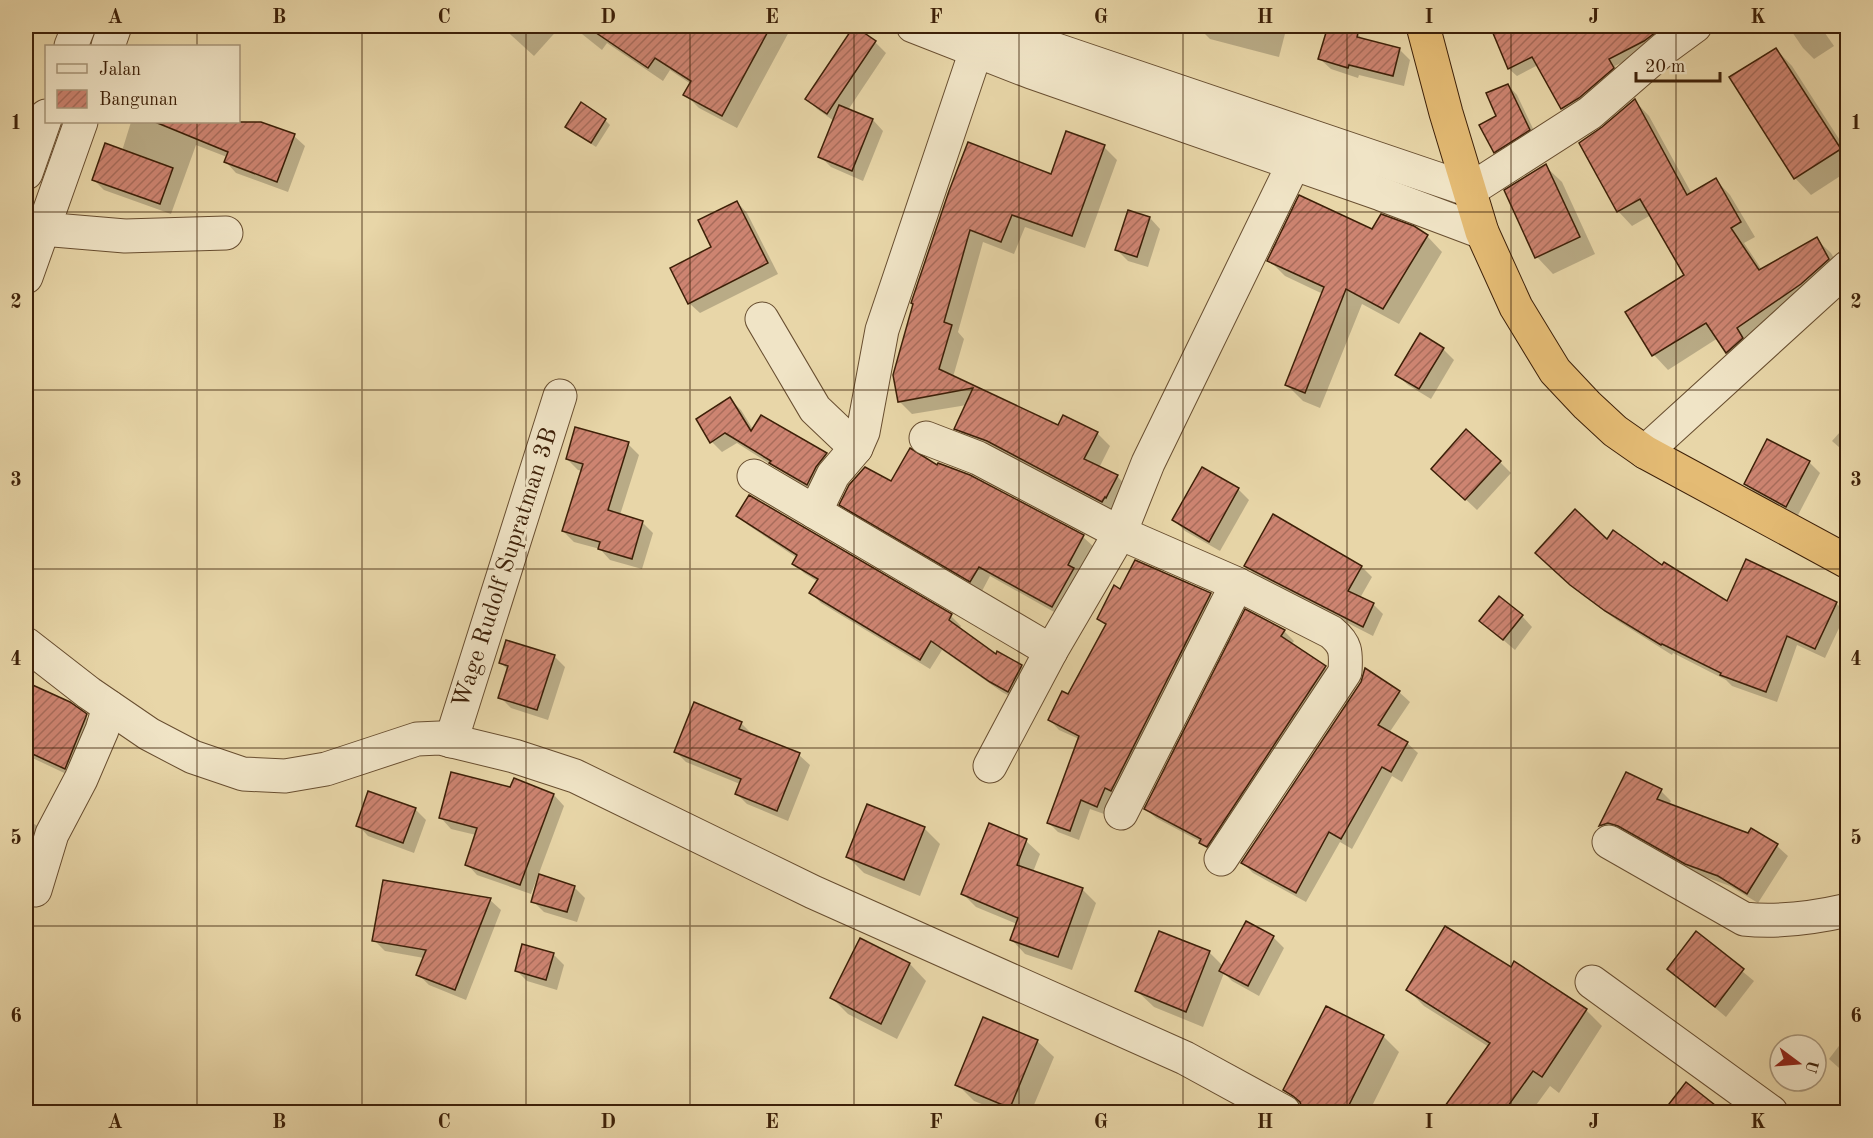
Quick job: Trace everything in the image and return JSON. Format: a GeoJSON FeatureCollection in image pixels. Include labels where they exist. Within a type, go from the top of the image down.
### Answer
{"type":"FeatureCollection","features":[{"type":"Feature","properties":{"kind":"highway"},"geometry":{"type":"LineString","coordinates":[[1424,26],[1446,113],[1482,232],[1516,307],[1555,371],[1615,431],[1645,452],[1848,562]]}},
{"type":"Feature","properties":{"kind":"street"},"geometry":{"type":"LineString","coordinates":[[71,45],[79,26]]}},
{"type":"Feature","properties":{"kind":"street"},"geometry":{"type":"LineString","coordinates":[[108,45],[115,26]]}},
{"type":"Feature","properties":{"kind":"street"},"geometry":{"type":"LineString","coordinates":[[913,26],[994,32],[1470,190],[1590,113],[1665,48],[1695,26]]}},
{"type":"Feature","properties":{"kind":"street"},"geometry":{"type":"LineString","coordinates":[[994,32],[1031,72],[1294,163],[1482,232]]}},
{"type":"Feature","properties":{"kind":"street"},"geometry":{"type":"LineString","coordinates":[[815,512],[833,475],[856,448],[863,432],[882,330],[994,32]]}},
{"type":"Feature","properties":{"kind":"street"},"geometry":{"type":"LineString","coordinates":[[26,173],[45,119]]}},
{"type":"Feature","properties":{"kind":"street"},"geometry":{"type":"LineString","coordinates":[[26,277],[81,123]]}},
{"type":"Feature","properties":{"kind":"street"},"geometry":{"type":"LineString","coordinates":[[990,766],[1051,651],[1119,533],[1148,463],[1294,163]]}},
{"type":"Feature","properties":{"kind":"street"},"geometry":{"type":"LineString","coordinates":[[42,229],[125,236],[226,233]]}},
{"type":"Feature","properties":{"kind":"street"},"geometry":{"type":"LineString","coordinates":[[1645,452],[1848,267]]}},
{"type":"Feature","properties":{"kind":"street"},"geometry":{"type":"LineString","coordinates":[[762,319],[815,409],[856,448]]}},
{"type":"Feature","properties":{"kind":"street","name":"Wage Rudolf Supratman 3B"},"geometry":{"type":"LineString","coordinates":[[451,741],[560,396]]}},
{"type":"Feature","properties":{"kind":"street"},"geometry":{"type":"LineString","coordinates":[[926,438],[978,458],[1119,533],[1237,584],[1331,632],[1342,641],[1346,655],[1345,672],[1221,859]]}},
{"type":"Feature","properties":{"kind":"street"},"geometry":{"type":"LineString","coordinates":[[754,476],[1051,651]]}},
{"type":"Feature","properties":{"kind":"street"},"geometry":{"type":"LineString","coordinates":[[1121,813],[1237,584]]}},
{"type":"Feature","properties":{"kind":"street"},"geometry":{"type":"LineString","coordinates":[[26,644],[149,734],[192,757],[243,774],[285,776],[326,769],[417,739],[440,738],[514,756],[575,776],[813,892],[1185,1058],[1284,1113]]}},
{"type":"Feature","properties":{"kind":"street"},"geometry":{"type":"LineString","coordinates":[[35,891],[52,834],[81,779],[102,730],[109,706]]}},
{"type":"Feature","properties":{"kind":"street"},"geometry":{"type":"LineString","coordinates":[[1609,842],[1744,919],[1767,922],[1824,916],[1848,910]]}},
{"type":"Feature","properties":{"kind":"street"},"geometry":{"type":"LineString","coordinates":[[1592,982],[1771,1113]]}},
{"type":"Feature","properties":{"kind":"building"},"geometry":{"type":"Polygon","coordinates":[[[586,26],[771,26],[722,116],[683,95],[691,81],[655,58],[648,68],[586,26]]]}},
{"type":"Feature","properties":{"kind":"building"},"geometry":{"type":"Polygon","coordinates":[[[854,26],[876,41],[827,114],[805,99],[854,26]]]}},
{"type":"Feature","properties":{"kind":"building"},"geometry":{"type":"Polygon","coordinates":[[[1328,26],[1358,33],[1357,37],[1400,48],[1393,76],[1349,65],[1348,68],[1318,59],[1328,26]]]}},
{"type":"Feature","properties":{"kind":"building"},"geometry":{"type":"Polygon","coordinates":[[[1490,26],[1664,26],[1644,41],[1609,59],[1614,68],[1579,98],[1561,109],[1532,57],[1508,69],[1490,26]]]}},
{"type":"Feature","properties":{"kind":"building"},"geometry":{"type":"Polygon","coordinates":[[[1776,48],[1841,149],[1794,179],[1729,77],[1776,48]]]}},
{"type":"Feature","properties":{"kind":"building"},"geometry":{"type":"Polygon","coordinates":[[[1508,84],[1530,130],[1494,153],[1479,125],[1496,116],[1486,93],[1508,84]]]}},
{"type":"Feature","properties":{"kind":"building"},"geometry":{"type":"Polygon","coordinates":[[[1635,99],[1687,195],[1716,178],[1741,222],[1731,228],[1759,270],[1817,237],[1829,259],[1801,284],[1737,328],[1743,338],[1726,353],[1706,323],[1652,356],[1625,312],[1684,275],[1640,199],[1617,212],[1579,143],[1635,99]]]}},
{"type":"Feature","properties":{"kind":"building"},"geometry":{"type":"Polygon","coordinates":[[[581,102],[606,119],[591,143],[565,127],[581,102]]]}},
{"type":"Feature","properties":{"kind":"building"},"geometry":{"type":"Polygon","coordinates":[[[839,105],[873,119],[852,171],[818,157],[839,105]]]}},
{"type":"Feature","properties":{"kind":"building"},"geometry":{"type":"Polygon","coordinates":[[[261,122],[295,134],[277,182],[224,162],[228,152],[157,123],[261,122]]]}},
{"type":"Feature","properties":{"kind":"building"},"geometry":{"type":"Polygon","coordinates":[[[1066,131],[1105,145],[1072,236],[1012,215],[1001,242],[970,230],[944,322],[952,325],[939,369],[1058,425],[1063,415],[1098,432],[1084,459],[1118,475],[1102,502],[987,441],[954,429],[973,388],[898,402],[893,375],[913,304],[911,303],[968,142],[1051,174],[1066,131]]]}},
{"type":"Feature","properties":{"kind":"building"},"geometry":{"type":"Polygon","coordinates":[[[105,143],[173,168],[160,204],[92,180],[105,143]]]}},
{"type":"Feature","properties":{"kind":"building"},"geometry":{"type":"Polygon","coordinates":[[[1546,164],[1580,237],[1535,258],[1504,190],[1546,164]]]}},
{"type":"Feature","properties":{"kind":"building"},"geometry":{"type":"Polygon","coordinates":[[[1299,195],[1372,229],[1381,214],[1414,226],[1428,235],[1383,309],[1346,289],[1305,393],[1285,385],[1324,287],[1267,261],[1299,195]]]}},
{"type":"Feature","properties":{"kind":"building"},"geometry":{"type":"Polygon","coordinates":[[[737,201],[768,263],[688,304],[670,268],[711,247],[698,220],[737,201]]]}},
{"type":"Feature","properties":{"kind":"building"},"geometry":{"type":"Polygon","coordinates":[[[1128,210],[1150,217],[1137,257],[1115,250],[1128,210]]]}},
{"type":"Feature","properties":{"kind":"building"},"geometry":{"type":"Polygon","coordinates":[[[1420,333],[1444,348],[1419,389],[1395,375],[1420,333]]]}},
{"type":"Feature","properties":{"kind":"building"},"geometry":{"type":"Polygon","coordinates":[[[730,397],[751,431],[761,415],[827,453],[816,467],[807,485],[725,433],[710,443],[696,419],[730,397]]]}},
{"type":"Feature","properties":{"kind":"building"},"geometry":{"type":"Polygon","coordinates":[[[575,427],[629,442],[608,510],[643,521],[632,559],[598,549],[600,542],[562,531],[583,464],[566,459],[575,427]]]}},
{"type":"Feature","properties":{"kind":"building"},"geometry":{"type":"Polygon","coordinates":[[[1466,429],[1501,461],[1465,500],[1431,469],[1466,429]]]}},
{"type":"Feature","properties":{"kind":"building"},"geometry":{"type":"Polygon","coordinates":[[[1767,439],[1810,461],[1786,507],[1744,484],[1767,439]]]}},
{"type":"Feature","properties":{"kind":"building"},"geometry":{"type":"Polygon","coordinates":[[[910,448],[937,465],[938,463],[970,475],[1084,535],[1068,565],[1074,568],[1052,607],[979,567],[970,582],[839,505],[849,485],[865,467],[891,481],[910,448]]]}},
{"type":"Feature","properties":{"kind":"building"},"geometry":{"type":"Polygon","coordinates":[[[1202,467],[1239,488],[1209,542],[1172,520],[1202,467]]]}},
{"type":"Feature","properties":{"kind":"building"},"geometry":{"type":"Polygon","coordinates":[[[749,495],[952,614],[949,620],[996,654],[997,651],[1022,665],[1008,692],[931,641],[920,660],[809,593],[818,579],[792,564],[797,555],[736,516],[749,495]]]}},
{"type":"Feature","properties":{"kind":"building"},"geometry":{"type":"Polygon","coordinates":[[[1575,509],[1607,539],[1613,530],[1662,565],[1664,562],[1727,601],[1746,559],[1837,602],[1815,649],[1787,636],[1766,692],[1720,675],[1721,673],[1661,645],[1605,611],[1570,585],[1535,553],[1575,509]]]}},
{"type":"Feature","properties":{"kind":"building"},"geometry":{"type":"Polygon","coordinates":[[[1273,514],[1362,566],[1348,591],[1374,603],[1363,627],[1244,566],[1273,514]]]}},
{"type":"Feature","properties":{"kind":"building"},"geometry":{"type":"Polygon","coordinates":[[[1135,560],[1211,593],[1111,791],[1105,788],[1097,807],[1081,800],[1070,831],[1047,823],[1079,736],[1048,720],[1062,691],[1068,694],[1106,624],[1097,619],[1114,585],[1120,589],[1135,560]]]}},
{"type":"Feature","properties":{"kind":"building"},"geometry":{"type":"Polygon","coordinates":[[[1499,596],[1523,615],[1503,640],[1479,621],[1499,596]]]}},
{"type":"Feature","properties":{"kind":"building"},"geometry":{"type":"Polygon","coordinates":[[[1245,609],[1285,630],[1281,636],[1326,666],[1207,847],[1199,843],[1201,839],[1144,809],[1245,609]]]}},
{"type":"Feature","properties":{"kind":"building"},"geometry":{"type":"Polygon","coordinates":[[[506,640],[555,655],[537,710],[498,698],[508,666],[499,663],[506,640]]]}},
{"type":"Feature","properties":{"kind":"building"},"geometry":{"type":"Polygon","coordinates":[[[1365,668],[1400,691],[1378,725],[1408,742],[1391,772],[1382,767],[1341,839],[1329,832],[1296,893],[1241,863],[1361,682],[1365,668]]]}},
{"type":"Feature","properties":{"kind":"building"},"geometry":{"type":"Polygon","coordinates":[[[26,682],[70,702],[87,714],[65,769],[26,751],[26,682]]]}},
{"type":"Feature","properties":{"kind":"building"},"geometry":{"type":"Polygon","coordinates":[[[694,702],[742,722],[739,729],[800,753],[777,811],[735,794],[741,779],[674,752],[694,702]]]}},
{"type":"Feature","properties":{"kind":"building"},"geometry":{"type":"Polygon","coordinates":[[[451,772],[510,787],[514,778],[554,794],[520,885],[465,865],[477,828],[439,818],[451,772]]]}},
{"type":"Feature","properties":{"kind":"building"},"geometry":{"type":"Polygon","coordinates":[[[1626,772],[1662,789],[1657,799],[1748,833],[1751,828],[1778,844],[1747,894],[1718,876],[1685,864],[1618,826],[1608,823],[1599,826],[1626,772]]]}},
{"type":"Feature","properties":{"kind":"building"},"geometry":{"type":"Polygon","coordinates":[[[368,791],[416,808],[403,843],[356,826],[368,791]]]}},
{"type":"Feature","properties":{"kind":"building"},"geometry":{"type":"Polygon","coordinates":[[[867,804],[925,827],[904,880],[846,857],[867,804]]]}},
{"type":"Feature","properties":{"kind":"building"},"geometry":{"type":"Polygon","coordinates":[[[989,823],[1027,839],[1017,865],[1083,888],[1058,957],[1010,940],[1018,918],[961,894],[989,823]]]}},
{"type":"Feature","properties":{"kind":"building"},"geometry":{"type":"Polygon","coordinates":[[[539,874],[575,886],[567,912],[531,902],[539,874]]]}},
{"type":"Feature","properties":{"kind":"building"},"geometry":{"type":"Polygon","coordinates":[[[383,880],[491,898],[455,990],[416,975],[426,950],[372,941],[383,880]]]}},
{"type":"Feature","properties":{"kind":"building"},"geometry":{"type":"Polygon","coordinates":[[[1246,921],[1274,936],[1248,986],[1219,971],[1246,921]]]}},
{"type":"Feature","properties":{"kind":"building"},"geometry":{"type":"Polygon","coordinates":[[[1445,926],[1511,967],[1514,961],[1587,1009],[1542,1077],[1533,1071],[1503,1113],[1440,1113],[1490,1043],[1406,990],[1445,926]]]}},
{"type":"Feature","properties":{"kind":"building"},"geometry":{"type":"Polygon","coordinates":[[[1159,931],[1210,951],[1186,1012],[1135,991],[1159,931]]]}},
{"type":"Feature","properties":{"kind":"building"},"geometry":{"type":"Polygon","coordinates":[[[1696,931],[1744,969],[1715,1007],[1667,969],[1696,931]]]}},
{"type":"Feature","properties":{"kind":"building"},"geometry":{"type":"Polygon","coordinates":[[[860,938],[910,963],[881,1024],[830,998],[860,938]]]}},
{"type":"Feature","properties":{"kind":"building"},"geometry":{"type":"Polygon","coordinates":[[[522,944],[554,953],[546,980],[515,971],[522,944]]]}},
{"type":"Feature","properties":{"kind":"building"},"geometry":{"type":"Polygon","coordinates":[[[1326,1006],[1384,1035],[1345,1113],[1310,1113],[1302,1108],[1300,1102],[1293,1096],[1283,1090],[1326,1006]]]}},
{"type":"Feature","properties":{"kind":"building"},"geometry":{"type":"Polygon","coordinates":[[[983,1017],[1038,1040],[1010,1108],[955,1085],[983,1017]]]}},
{"type":"Feature","properties":{"kind":"building"},"geometry":{"type":"Polygon","coordinates":[[[1686,1082],[1725,1113],[1662,1113],[1686,1082]]]}}]}
